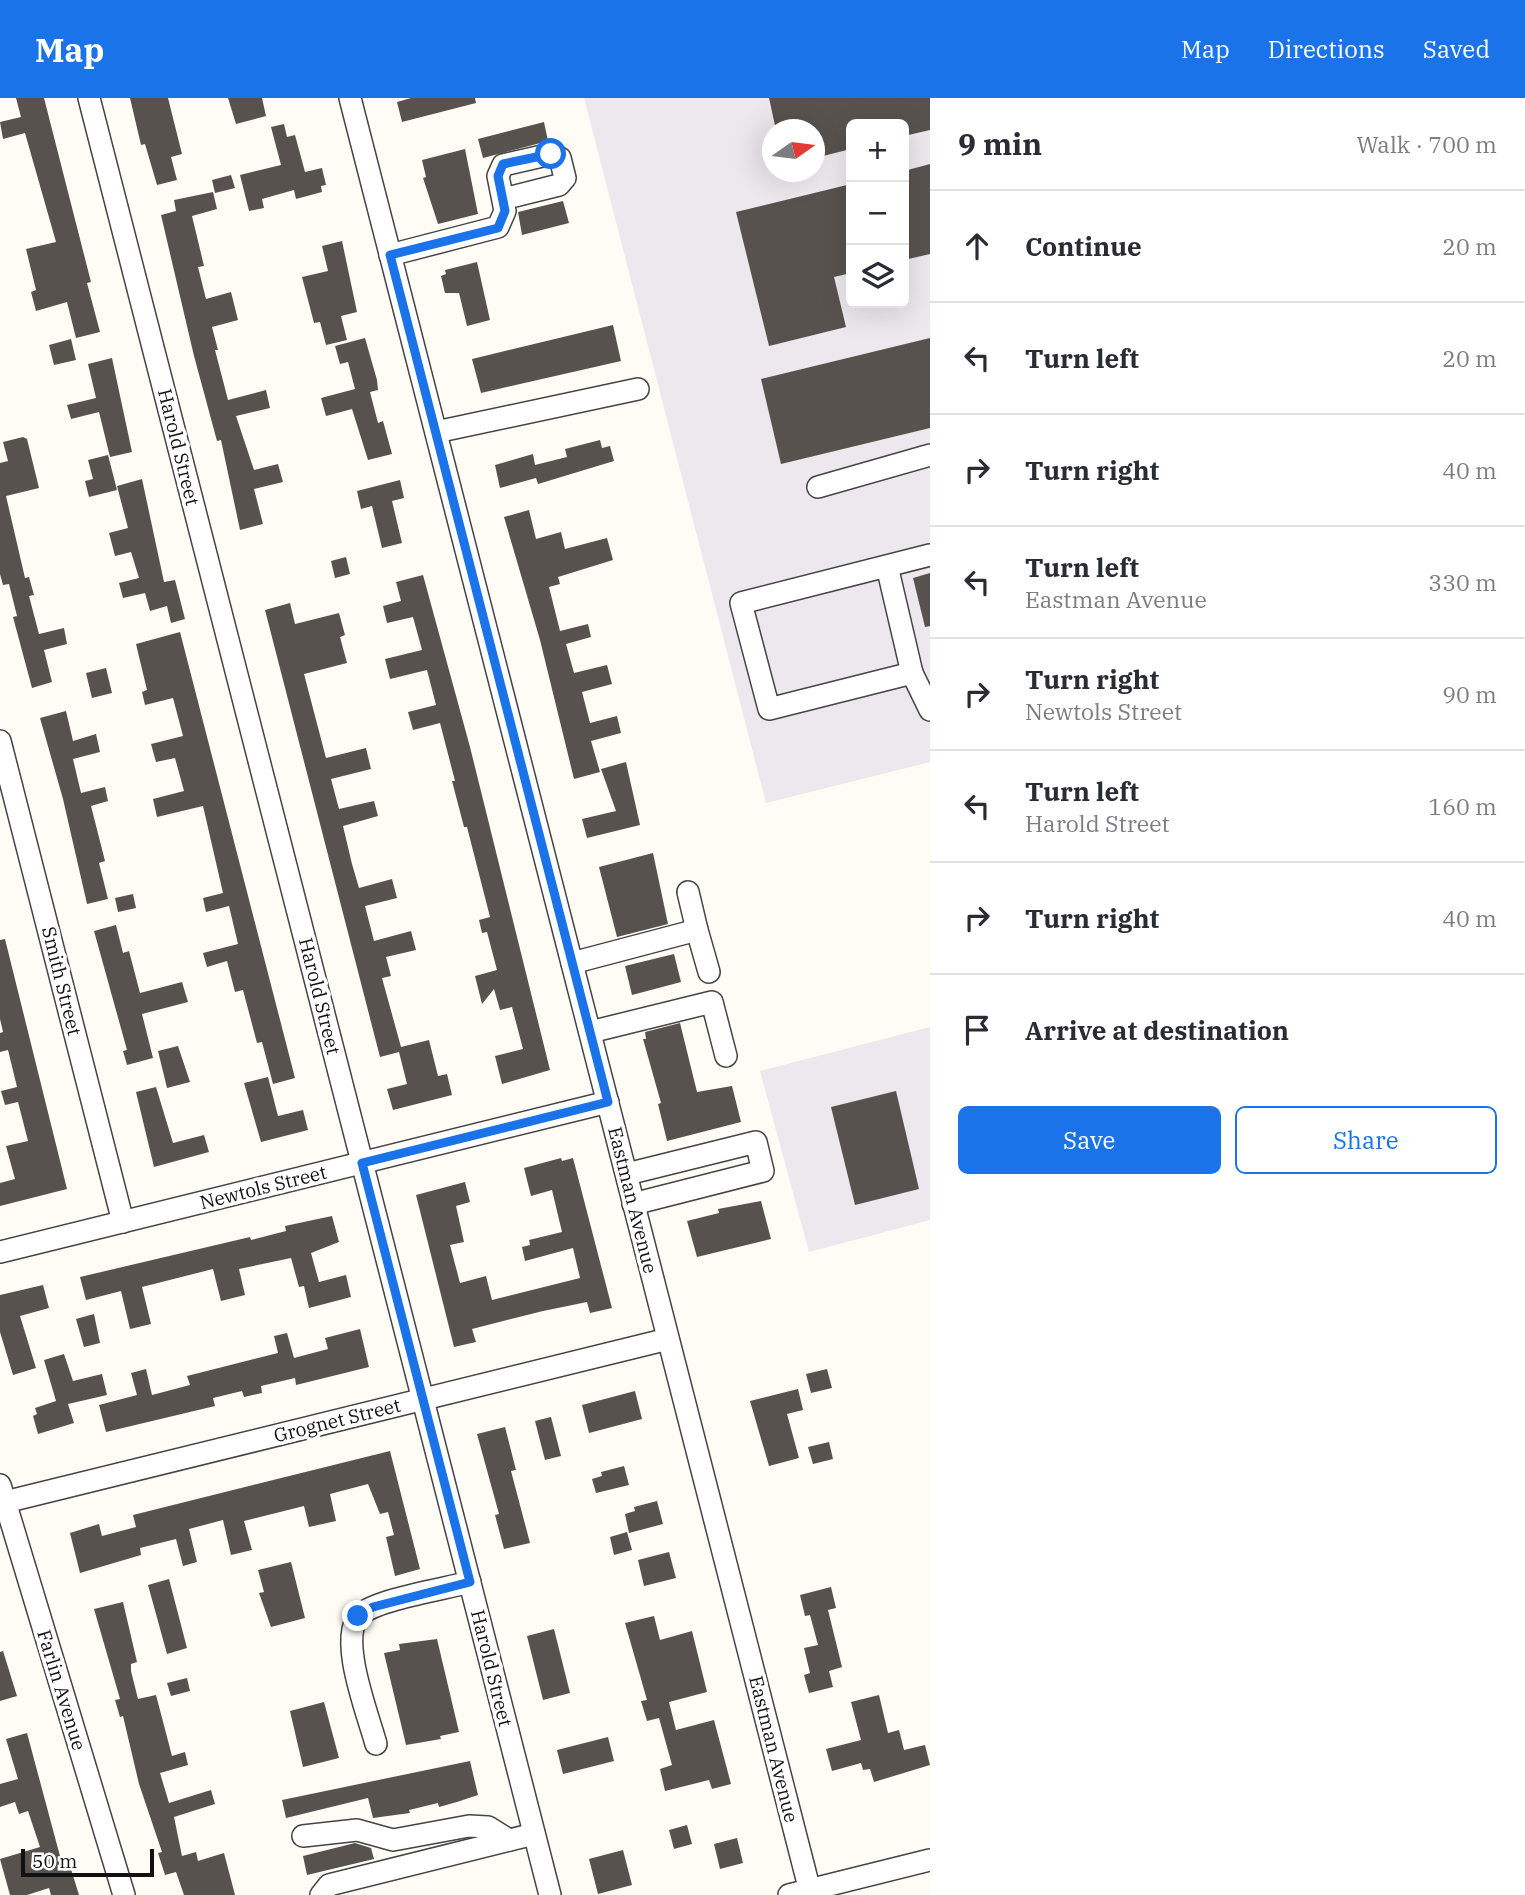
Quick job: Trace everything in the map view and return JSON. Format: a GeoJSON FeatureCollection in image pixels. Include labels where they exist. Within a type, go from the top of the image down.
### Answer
{"type":"FeatureCollection","features":[{"type":"Feature","properties":{"kind":"street","name":"Harold Street"},"geometry":{"type":"LineString","coordinates":[[89,98],[550,1895]]}},
{"type":"Feature","properties":{"kind":"street","name":"Eastman Avenue"},"geometry":{"type":"LineString","coordinates":[[350,98],[810,1893]]}},
{"type":"Feature","properties":{"kind":"street"},"geometry":{"type":"LineString","coordinates":[[390,255],[498,228],[505,211],[503,199]]}},
{"type":"Feature","properties":{"kind":"street"},"geometry":{"type":"LineString","coordinates":[[436,432],[638,390]]}},
{"type":"Feature","properties":{"kind":"street"},"geometry":{"type":"LineString","coordinates":[[818,487],[930,454]]}},
{"type":"Feature","properties":{"kind":"street"},"geometry":{"type":"LineString","coordinates":[[912,673],[769,709],[741,603],[930,555]]}},
{"type":"Feature","properties":{"kind":"street"},"geometry":{"type":"LineString","coordinates":[[887,566],[912,673],[930,710]]}},
{"type":"Feature","properties":{"kind":"street","name":"Smith Street"},"geometry":{"type":"LineString","coordinates":[[0,741],[123,1222]]}},
{"type":"Feature","properties":{"kind":"street"},"geometry":{"type":"LineString","coordinates":[[688,892],[709,971]]}},
{"type":"Feature","properties":{"kind":"street"},"geometry":{"type":"LineString","coordinates":[[572,963],[697,930]]}},
{"type":"Feature","properties":{"kind":"street"},"geometry":{"type":"LineString","coordinates":[[590,1032],[712,1002],[726,1056]]}},
{"type":"Feature","properties":{"kind":"street","name":"Newtols Street"},"geometry":{"type":"LineString","coordinates":[[0,1252],[608,1102]]}},
{"type":"Feature","properties":{"kind":"street"},"geometry":{"type":"LineString","coordinates":[[627,1174],[756,1142],[763,1171],[633,1203]]}},
{"type":"Feature","properties":{"kind":"street"},"geometry":{"type":"LineString","coordinates":[[667,1165],[674,1193]]}},
{"type":"Feature","properties":{"kind":"street","name":"Grognet Street"},"geometry":{"type":"LineString","coordinates":[[3,1493],[423,1399],[668,1339]]}},
{"type":"Feature","properties":{"kind":"street","name":"Farlin Avenue"},"geometry":{"type":"LineString","coordinates":[[3,1493],[124,1895]]}},
{"type":"Feature","properties":{"kind":"street"},"geometry":{"type":"LineString","coordinates":[[376,1744],[351,1654],[351,1634],[358,1616],[373,1607],[470,1582]]}},
{"type":"Feature","properties":{"kind":"street"},"geometry":{"type":"LineString","coordinates":[[303,1836],[357,1830],[393,1840],[469,1826],[488,1827],[509,1840]]}},
{"type":"Feature","properties":{"kind":"street"},"geometry":{"type":"LineString","coordinates":[[321,1895],[329,1885],[534,1833]]}},
{"type":"Feature","properties":{"kind":"street"},"geometry":{"type":"LineString","coordinates":[[789,1895],[810,1893],[930,1860]]}},
{"type":"Feature","properties":{"kind":"shaded area"},"geometry":{"type":"Polygon","coordinates":[[[584,98],[930,98],[930,762],[766,803],[584,98]]]}},
{"type":"Feature","properties":{"kind":"shaded area"},"geometry":{"type":"Polygon","coordinates":[[[930,1027],[930,1220],[809,1252],[760,1071],[930,1027]]]}},
{"type":"Feature","properties":{"kind":"building"},"geometry":{"type":"Polygon","coordinates":[[[16,98],[44,98],[91,282],[87,283],[100,332],[76,338],[67,302],[36,311],[31,292],[36,290],[26,249],[56,242],[25,133],[3,139],[0,122],[21,117],[16,98]]]}},
{"type":"Feature","properties":{"kind":"building"},"geometry":{"type":"Polygon","coordinates":[[[130,98],[168,98],[182,154],[171,157],[177,180],[157,185],[145,144],[141,145],[130,98]]]}},
{"type":"Feature","properties":{"kind":"building"},"geometry":{"type":"Polygon","coordinates":[[[228,98],[262,98],[266,116],[236,124],[228,98]]]}},
{"type":"Feature","properties":{"kind":"building"},"geometry":{"type":"Polygon","coordinates":[[[411,98],[475,98],[476,103],[402,122],[397,102],[411,98]]]}},
{"type":"Feature","properties":{"kind":"building"},"geometry":{"type":"Polygon","coordinates":[[[769,98],[930,98],[930,130],[909,135],[909,119],[846,119],[846,150],[825,156],[825,119],[774,119],[769,98]]]}},
{"type":"Feature","properties":{"kind":"building"},"geometry":{"type":"Polygon","coordinates":[[[544,122],[548,141],[483,158],[478,139],[544,122]]]}},
{"type":"Feature","properties":{"kind":"building"},"geometry":{"type":"Polygon","coordinates":[[[284,124],[287,137],[295,135],[305,172],[322,168],[326,185],[321,186],[322,192],[296,199],[294,190],[262,199],[264,208],[249,211],[240,175],[281,165],[271,127],[284,124]]]}},
{"type":"Feature","properties":{"kind":"building"},"geometry":{"type":"Polygon","coordinates":[[[465,149],[478,214],[438,224],[423,178],[426,177],[422,160],[465,149]]]}},
{"type":"Feature","properties":{"kind":"building"},"geometry":{"type":"Polygon","coordinates":[[[930,164],[930,254],[909,259],[909,182],[909,170],[930,164]]]}},
{"type":"Feature","properties":{"kind":"building"},"geometry":{"type":"Polygon","coordinates":[[[231,175],[235,188],[215,193],[212,180],[231,175]]]}},
{"type":"Feature","properties":{"kind":"building"},"geometry":{"type":"Polygon","coordinates":[[[846,185],[846,274],[834,277],[846,327],[769,346],[736,212],[846,185]]]}},
{"type":"Feature","properties":{"kind":"building"},"geometry":{"type":"Polygon","coordinates":[[[213,192],[217,209],[192,216],[204,266],[198,267],[206,299],[231,292],[238,320],[212,327],[218,350],[215,350],[228,400],[266,390],[270,408],[236,416],[254,470],[278,464],[283,482],[254,489],[263,524],[240,530],[221,440],[217,441],[194,356],[161,215],[176,211],[174,200],[213,192]]]}},
{"type":"Feature","properties":{"kind":"building"},"geometry":{"type":"Polygon","coordinates":[[[563,201],[569,223],[522,235],[518,212],[563,201]]]}},
{"type":"Feature","properties":{"kind":"building"},"geometry":{"type":"Polygon","coordinates":[[[342,241],[357,312],[341,316],[347,340],[326,345],[320,322],[314,323],[302,277],[328,271],[322,246],[342,241]]]}},
{"type":"Feature","properties":{"kind":"building"},"geometry":{"type":"Polygon","coordinates":[[[477,262],[490,320],[467,326],[459,293],[445,293],[441,276],[446,274],[445,270],[477,262]]]}},
{"type":"Feature","properties":{"kind":"building"},"geometry":{"type":"Polygon","coordinates":[[[613,325],[621,361],[481,393],[472,359],[613,325]]]}},
{"type":"Feature","properties":{"kind":"building"},"geometry":{"type":"Polygon","coordinates":[[[365,338],[378,390],[370,392],[378,423],[383,421],[392,454],[368,460],[352,409],[326,416],[321,398],[355,389],[348,362],[340,364],[335,346],[365,338]]]}},
{"type":"Feature","properties":{"kind":"building"},"geometry":{"type":"Polygon","coordinates":[[[930,338],[930,428],[781,464],[761,379],[930,338]]]}},
{"type":"Feature","properties":{"kind":"building"},"geometry":{"type":"Polygon","coordinates":[[[71,339],[76,360],[54,365],[49,345],[71,339]]]}},
{"type":"Feature","properties":{"kind":"building"},"geometry":{"type":"Polygon","coordinates":[[[112,358],[132,452],[110,457],[99,412],[71,419],[67,405],[96,398],[88,364],[112,358]]]}},
{"type":"Feature","properties":{"kind":"building"},"geometry":{"type":"Polygon","coordinates":[[[23,437],[27,439],[39,488],[6,496],[25,578],[29,577],[34,595],[29,596],[39,634],[64,628],[67,644],[44,650],[52,682],[32,688],[13,617],[17,616],[9,584],[3,585],[0,574],[0,463],[8,461],[3,442],[23,437]]]}},
{"type":"Feature","properties":{"kind":"building"},"geometry":{"type":"Polygon","coordinates":[[[600,440],[602,448],[610,446],[614,461],[538,484],[536,478],[500,488],[495,465],[533,454],[535,465],[567,457],[565,449],[600,440]]]}},
{"type":"Feature","properties":{"kind":"building"},"geometry":{"type":"Polygon","coordinates":[[[108,455],[117,490],[89,497],[85,481],[93,479],[88,460],[108,455]]]}},
{"type":"Feature","properties":{"kind":"building"},"geometry":{"type":"Polygon","coordinates":[[[142,479],[164,582],[175,580],[185,619],[171,623],[167,606],[150,611],[145,593],[123,598],[119,583],[139,578],[131,552],[115,556],[109,533],[128,528],[117,486],[142,479]]]}},
{"type":"Feature","properties":{"kind":"building"},"geometry":{"type":"Polygon","coordinates":[[[400,480],[404,498],[392,501],[402,543],[382,548],[372,506],[361,509],[357,491],[400,480]]]}},
{"type":"Feature","properties":{"kind":"building"},"geometry":{"type":"Polygon","coordinates":[[[529,510],[536,539],[561,532],[565,549],[607,538],[613,560],[558,577],[560,584],[549,587],[560,631],[588,624],[591,637],[566,644],[574,673],[607,665],[612,684],[582,692],[590,723],[617,716],[621,733],[591,741],[600,772],[574,779],[540,640],[504,517],[529,510]]]}},
{"type":"Feature","properties":{"kind":"building"},"geometry":{"type":"Polygon","coordinates":[[[346,557],[350,574],[335,578],[331,561],[346,557]]]}},
{"type":"Feature","properties":{"kind":"building"},"geometry":{"type":"Polygon","coordinates":[[[930,573],[930,626],[925,627],[913,578],[930,573]]]}},
{"type":"Feature","properties":{"kind":"building"},"geometry":{"type":"Polygon","coordinates":[[[423,575],[470,747],[550,1070],[502,1084],[495,1056],[523,1049],[512,1007],[500,1010],[494,989],[482,1004],[475,976],[497,970],[487,932],[482,933],[479,920],[490,917],[452,781],[455,781],[440,723],[413,730],[408,712],[436,705],[427,670],[390,679],[385,659],[422,650],[413,617],[387,623],[383,606],[401,601],[396,582],[423,575]]]}},
{"type":"Feature","properties":{"kind":"building"},"geometry":{"type":"Polygon","coordinates":[[[290,603],[295,624],[339,613],[345,635],[340,637],[347,663],[304,674],[326,758],[366,748],[371,769],[331,779],[339,809],[374,801],[378,816],[343,826],[352,864],[359,888],[392,879],[397,898],[365,906],[374,941],[411,931],[416,950],[386,957],[391,976],[382,978],[401,1047],[429,1040],[438,1076],[447,1074],[452,1095],[393,1110],[387,1089],[407,1084],[399,1052],[380,1057],[265,610],[290,603]]]}},
{"type":"Feature","properties":{"kind":"building"},"geometry":{"type":"Polygon","coordinates":[[[180,632],[295,1078],[273,1084],[262,1042],[257,1043],[243,990],[235,992],[227,961],[207,967],[203,953],[238,944],[229,906],[206,912],[203,898],[223,893],[203,806],[157,817],[153,799],[184,791],[175,758],[156,762],[151,744],[183,736],[173,698],[145,705],[142,692],[147,690],[136,644],[180,632]]]}},
{"type":"Feature","properties":{"kind":"building"},"geometry":{"type":"Polygon","coordinates":[[[106,668],[112,693],[92,698],[86,673],[106,668]]]}},
{"type":"Feature","properties":{"kind":"building"},"geometry":{"type":"Polygon","coordinates":[[[66,711],[73,741],[96,734],[100,752],[73,759],[81,793],[105,787],[108,801],[91,806],[105,861],[99,863],[108,899],[87,904],[63,799],[40,718],[66,711]]]}},
{"type":"Feature","properties":{"kind":"building"},"geometry":{"type":"Polygon","coordinates":[[[626,762],[640,825],[587,838],[582,819],[616,811],[601,769],[626,762]]]}},
{"type":"Feature","properties":{"kind":"building"},"geometry":{"type":"Polygon","coordinates":[[[653,853],[668,924],[617,937],[599,867],[653,853]]]}},
{"type":"Feature","properties":{"kind":"building"},"geometry":{"type":"Polygon","coordinates":[[[133,894],[136,908],[118,912],[115,898],[133,894]]]}},
{"type":"Feature","properties":{"kind":"building"},"geometry":{"type":"Polygon","coordinates":[[[116,925],[123,953],[129,951],[140,993],[182,982],[188,1002],[142,1014],[153,1058],[127,1065],[123,1051],[127,1050],[94,931],[116,925]]]}},
{"type":"Feature","properties":{"kind":"building"},"geometry":{"type":"Polygon","coordinates":[[[5,939],[67,1189],[0,1206],[0,1183],[15,1179],[6,1146],[28,1141],[18,1102],[5,1105],[1,1091],[17,1087],[8,1050],[0,1052],[0,1033],[3,1032],[0,1019],[0,940],[5,939]]]}},
{"type":"Feature","properties":{"kind":"building"},"geometry":{"type":"Polygon","coordinates":[[[674,954],[681,982],[632,995],[625,966],[674,954]]]}},
{"type":"Feature","properties":{"kind":"building"},"geometry":{"type":"Polygon","coordinates":[[[680,1023],[697,1092],[732,1086],[741,1122],[667,1141],[658,1104],[661,1103],[643,1039],[646,1039],[645,1032],[680,1023]]]}},
{"type":"Feature","properties":{"kind":"building"},"geometry":{"type":"Polygon","coordinates":[[[178,1046],[190,1082],[167,1088],[158,1051],[178,1046]]]}},
{"type":"Feature","properties":{"kind":"building"},"geometry":{"type":"Polygon","coordinates":[[[268,1077],[278,1116],[303,1110],[308,1130],[261,1142],[244,1083],[268,1077]]]}},
{"type":"Feature","properties":{"kind":"building"},"geometry":{"type":"Polygon","coordinates":[[[156,1087],[173,1143],[204,1135],[209,1152],[154,1167],[136,1092],[156,1087]]]}},
{"type":"Feature","properties":{"kind":"building"},"geometry":{"type":"Polygon","coordinates":[[[896,1091],[919,1189],[855,1205],[831,1107],[896,1091]]]}},
{"type":"Feature","properties":{"kind":"building"},"geometry":{"type":"Polygon","coordinates":[[[561,1158],[562,1161],[573,1158],[612,1308],[590,1313],[587,1302],[543,1311],[472,1329],[476,1342],[454,1347],[416,1195],[465,1182],[470,1202],[456,1206],[464,1242],[450,1245],[460,1283],[486,1276],[492,1300],[580,1278],[573,1248],[525,1261],[522,1247],[530,1245],[529,1240],[562,1232],[552,1190],[531,1196],[524,1168],[561,1158]]]}},
{"type":"Feature","properties":{"kind":"building"},"geometry":{"type":"Polygon","coordinates":[[[761,1201],[771,1239],[697,1257],[687,1221],[719,1213],[718,1209],[761,1201]]]}},
{"type":"Feature","properties":{"kind":"building"},"geometry":{"type":"Polygon","coordinates":[[[332,1216],[339,1242],[311,1253],[319,1282],[346,1275],[351,1297],[309,1308],[304,1286],[299,1287],[291,1258],[239,1269],[245,1295],[221,1301],[213,1269],[142,1287],[151,1324],[130,1329],[121,1291],[86,1300],[80,1277],[250,1237],[251,1240],[286,1231],[285,1226],[332,1216]]]}},
{"type":"Feature","properties":{"kind":"building"},"geometry":{"type":"Polygon","coordinates":[[[43,1285],[49,1308],[20,1316],[36,1368],[13,1375],[0,1332],[0,1295],[43,1285]]]}},
{"type":"Feature","properties":{"kind":"building"},"geometry":{"type":"Polygon","coordinates":[[[94,1314],[100,1343],[84,1347],[76,1319],[94,1314]]]}},
{"type":"Feature","properties":{"kind":"building"},"geometry":{"type":"Polygon","coordinates":[[[360,1329],[369,1367],[296,1385],[295,1378],[261,1386],[262,1393],[244,1397],[242,1391],[213,1398],[215,1406],[106,1432],[99,1405],[137,1395],[131,1373],[146,1369],[152,1395],[190,1385],[187,1376],[278,1353],[274,1336],[287,1333],[294,1358],[328,1349],[325,1338],[360,1329]]]}},
{"type":"Feature","properties":{"kind":"building"},"geometry":{"type":"Polygon","coordinates":[[[64,1354],[73,1381],[102,1374],[107,1395],[68,1404],[74,1423],[38,1434],[33,1416],[37,1414],[35,1408],[56,1401],[44,1360],[64,1354]]]}},
{"type":"Feature","properties":{"kind":"building"},"geometry":{"type":"Polygon","coordinates":[[[827,1369],[832,1388],[811,1393],[806,1374],[827,1369]]]}},
{"type":"Feature","properties":{"kind":"building"},"geometry":{"type":"Polygon","coordinates":[[[798,1389],[803,1410],[787,1414],[799,1458],[769,1466],[750,1401],[798,1389]]]}},
{"type":"Feature","properties":{"kind":"building"},"geometry":{"type":"Polygon","coordinates":[[[635,1391],[642,1419],[589,1433],[582,1405],[635,1391]]]}},
{"type":"Feature","properties":{"kind":"building"},"geometry":{"type":"Polygon","coordinates":[[[551,1417],[561,1456],[545,1460],[535,1421],[551,1417]]]}},
{"type":"Feature","properties":{"kind":"building"},"geometry":{"type":"Polygon","coordinates":[[[505,1427],[516,1470],[511,1471],[530,1543],[504,1549],[495,1515],[499,1514],[477,1434],[505,1427]]]}},
{"type":"Feature","properties":{"kind":"building"},"geometry":{"type":"Polygon","coordinates":[[[829,1442],[833,1459],[813,1464],[808,1447],[829,1442]]]}},
{"type":"Feature","properties":{"kind":"building"},"geometry":{"type":"Polygon","coordinates":[[[390,1451],[420,1569],[395,1576],[386,1537],[394,1535],[388,1512],[380,1514],[368,1484],[330,1494],[336,1521],[309,1527],[304,1506],[244,1521],[252,1550],[231,1555],[223,1520],[189,1529],[197,1562],[183,1566],[176,1539],[140,1548],[141,1555],[80,1573],[70,1533],[99,1524],[102,1536],[136,1527],[133,1515],[390,1451]]]}},
{"type":"Feature","properties":{"kind":"building"},"geometry":{"type":"Polygon","coordinates":[[[624,1466],[629,1485],[596,1493],[592,1479],[602,1476],[601,1472],[624,1466]]]}},
{"type":"Feature","properties":{"kind":"building"},"geometry":{"type":"Polygon","coordinates":[[[657,1501],[663,1524],[629,1533],[625,1514],[635,1511],[634,1507],[657,1501]]]}},
{"type":"Feature","properties":{"kind":"building"},"geometry":{"type":"Polygon","coordinates":[[[627,1532],[632,1550],[614,1555],[610,1537],[627,1532]]]}},
{"type":"Feature","properties":{"kind":"building"},"geometry":{"type":"Polygon","coordinates":[[[669,1552],[676,1578],[644,1586],[638,1560],[669,1552]]]}},
{"type":"Feature","properties":{"kind":"building"},"geometry":{"type":"Polygon","coordinates":[[[291,1562],[305,1618],[271,1627],[259,1593],[264,1592],[258,1570],[291,1562]]]}},
{"type":"Feature","properties":{"kind":"building"},"geometry":{"type":"Polygon","coordinates":[[[169,1579],[187,1648],[167,1654],[148,1585],[169,1579]]]}},
{"type":"Feature","properties":{"kind":"building"},"geometry":{"type":"Polygon","coordinates":[[[831,1587],[836,1608],[828,1610],[842,1667],[829,1671],[833,1687],[809,1693],[804,1675],[810,1673],[804,1648],[818,1645],[810,1615],[805,1616],[800,1595],[831,1587]]]}},
{"type":"Feature","properties":{"kind":"building"},"geometry":{"type":"Polygon","coordinates":[[[123,1602],[137,1662],[131,1664],[131,1671],[138,1699],[156,1695],[172,1756],[185,1752],[188,1765],[160,1773],[169,1803],[211,1790],[215,1804],[174,1817],[182,1856],[196,1852],[198,1861],[224,1853],[235,1895],[184,1895],[176,1872],[165,1875],[158,1853],[162,1852],[139,1784],[123,1716],[120,1717],[115,1700],[120,1699],[94,1609],[123,1602]]]}},
{"type":"Feature","properties":{"kind":"building"},"geometry":{"type":"Polygon","coordinates":[[[654,1616],[660,1640],[692,1631],[707,1692],[669,1702],[676,1730],[714,1720],[731,1784],[712,1789],[709,1780],[665,1791],[660,1769],[672,1765],[659,1718],[647,1721],[641,1701],[647,1700],[625,1623],[654,1616]]]}},
{"type":"Feature","properties":{"kind":"building"},"geometry":{"type":"Polygon","coordinates":[[[554,1629],[570,1693],[543,1700],[527,1636],[554,1629]]]}},
{"type":"Feature","properties":{"kind":"building"},"geometry":{"type":"Polygon","coordinates":[[[437,1639],[459,1732],[440,1736],[441,1739],[406,1745],[384,1653],[400,1650],[399,1644],[437,1639]]]}},
{"type":"Feature","properties":{"kind":"building"},"geometry":{"type":"Polygon","coordinates":[[[3,1651],[17,1696],[0,1701],[0,1652],[3,1651]]]}},
{"type":"Feature","properties":{"kind":"building"},"geometry":{"type":"Polygon","coordinates":[[[187,1678],[190,1691],[171,1696],[167,1683],[187,1678]]]}},
{"type":"Feature","properties":{"kind":"building"},"geometry":{"type":"Polygon","coordinates":[[[879,1695],[888,1733],[899,1730],[904,1750],[925,1745],[930,1765],[874,1782],[870,1769],[863,1770],[861,1763],[832,1771],[826,1749],[861,1740],[851,1702],[879,1695]]]}},
{"type":"Feature","properties":{"kind":"building"},"geometry":{"type":"Polygon","coordinates":[[[324,1702],[339,1758],[303,1767],[290,1711],[324,1702]]]}},
{"type":"Feature","properties":{"kind":"building"},"geometry":{"type":"Polygon","coordinates":[[[27,1733],[64,1871],[71,1869],[79,1895],[51,1895],[49,1888],[27,1895],[10,1895],[0,1859],[40,1847],[28,1811],[19,1814],[15,1802],[0,1807],[0,1784],[18,1779],[6,1739],[27,1733]]]}},
{"type":"Feature","properties":{"kind":"building"},"geometry":{"type":"Polygon","coordinates":[[[608,1737],[614,1761],[563,1774],[557,1750],[608,1737]]]}},
{"type":"Feature","properties":{"kind":"building"},"geometry":{"type":"Polygon","coordinates":[[[470,1761],[478,1795],[457,1802],[439,1807],[438,1803],[409,1810],[410,1813],[373,1818],[368,1798],[286,1818],[282,1800],[470,1761]]]}},
{"type":"Feature","properties":{"kind":"building"},"geometry":{"type":"Polygon","coordinates":[[[687,1825],[692,1844],[674,1849],[669,1830],[687,1825]]]}},
{"type":"Feature","properties":{"kind":"building"},"geometry":{"type":"Polygon","coordinates":[[[737,1838],[743,1863],[720,1869],[714,1844],[737,1838]]]}},
{"type":"Feature","properties":{"kind":"building"},"geometry":{"type":"Polygon","coordinates":[[[355,1843],[371,1848],[374,1859],[307,1875],[303,1856],[355,1843]]]}},
{"type":"Feature","properties":{"kind":"building"},"geometry":{"type":"Polygon","coordinates":[[[623,1850],[632,1885],[598,1894],[589,1859],[623,1850]]]}},
{"type":"Feature","properties":{"kind":"route"},"geometry":{"type":"LineString","coordinates":[[358,1616],[373,1607],[470,1582],[362,1163],[608,1102],[390,255],[498,228],[505,211],[498,176],[503,164],[551,154]]}}]}
